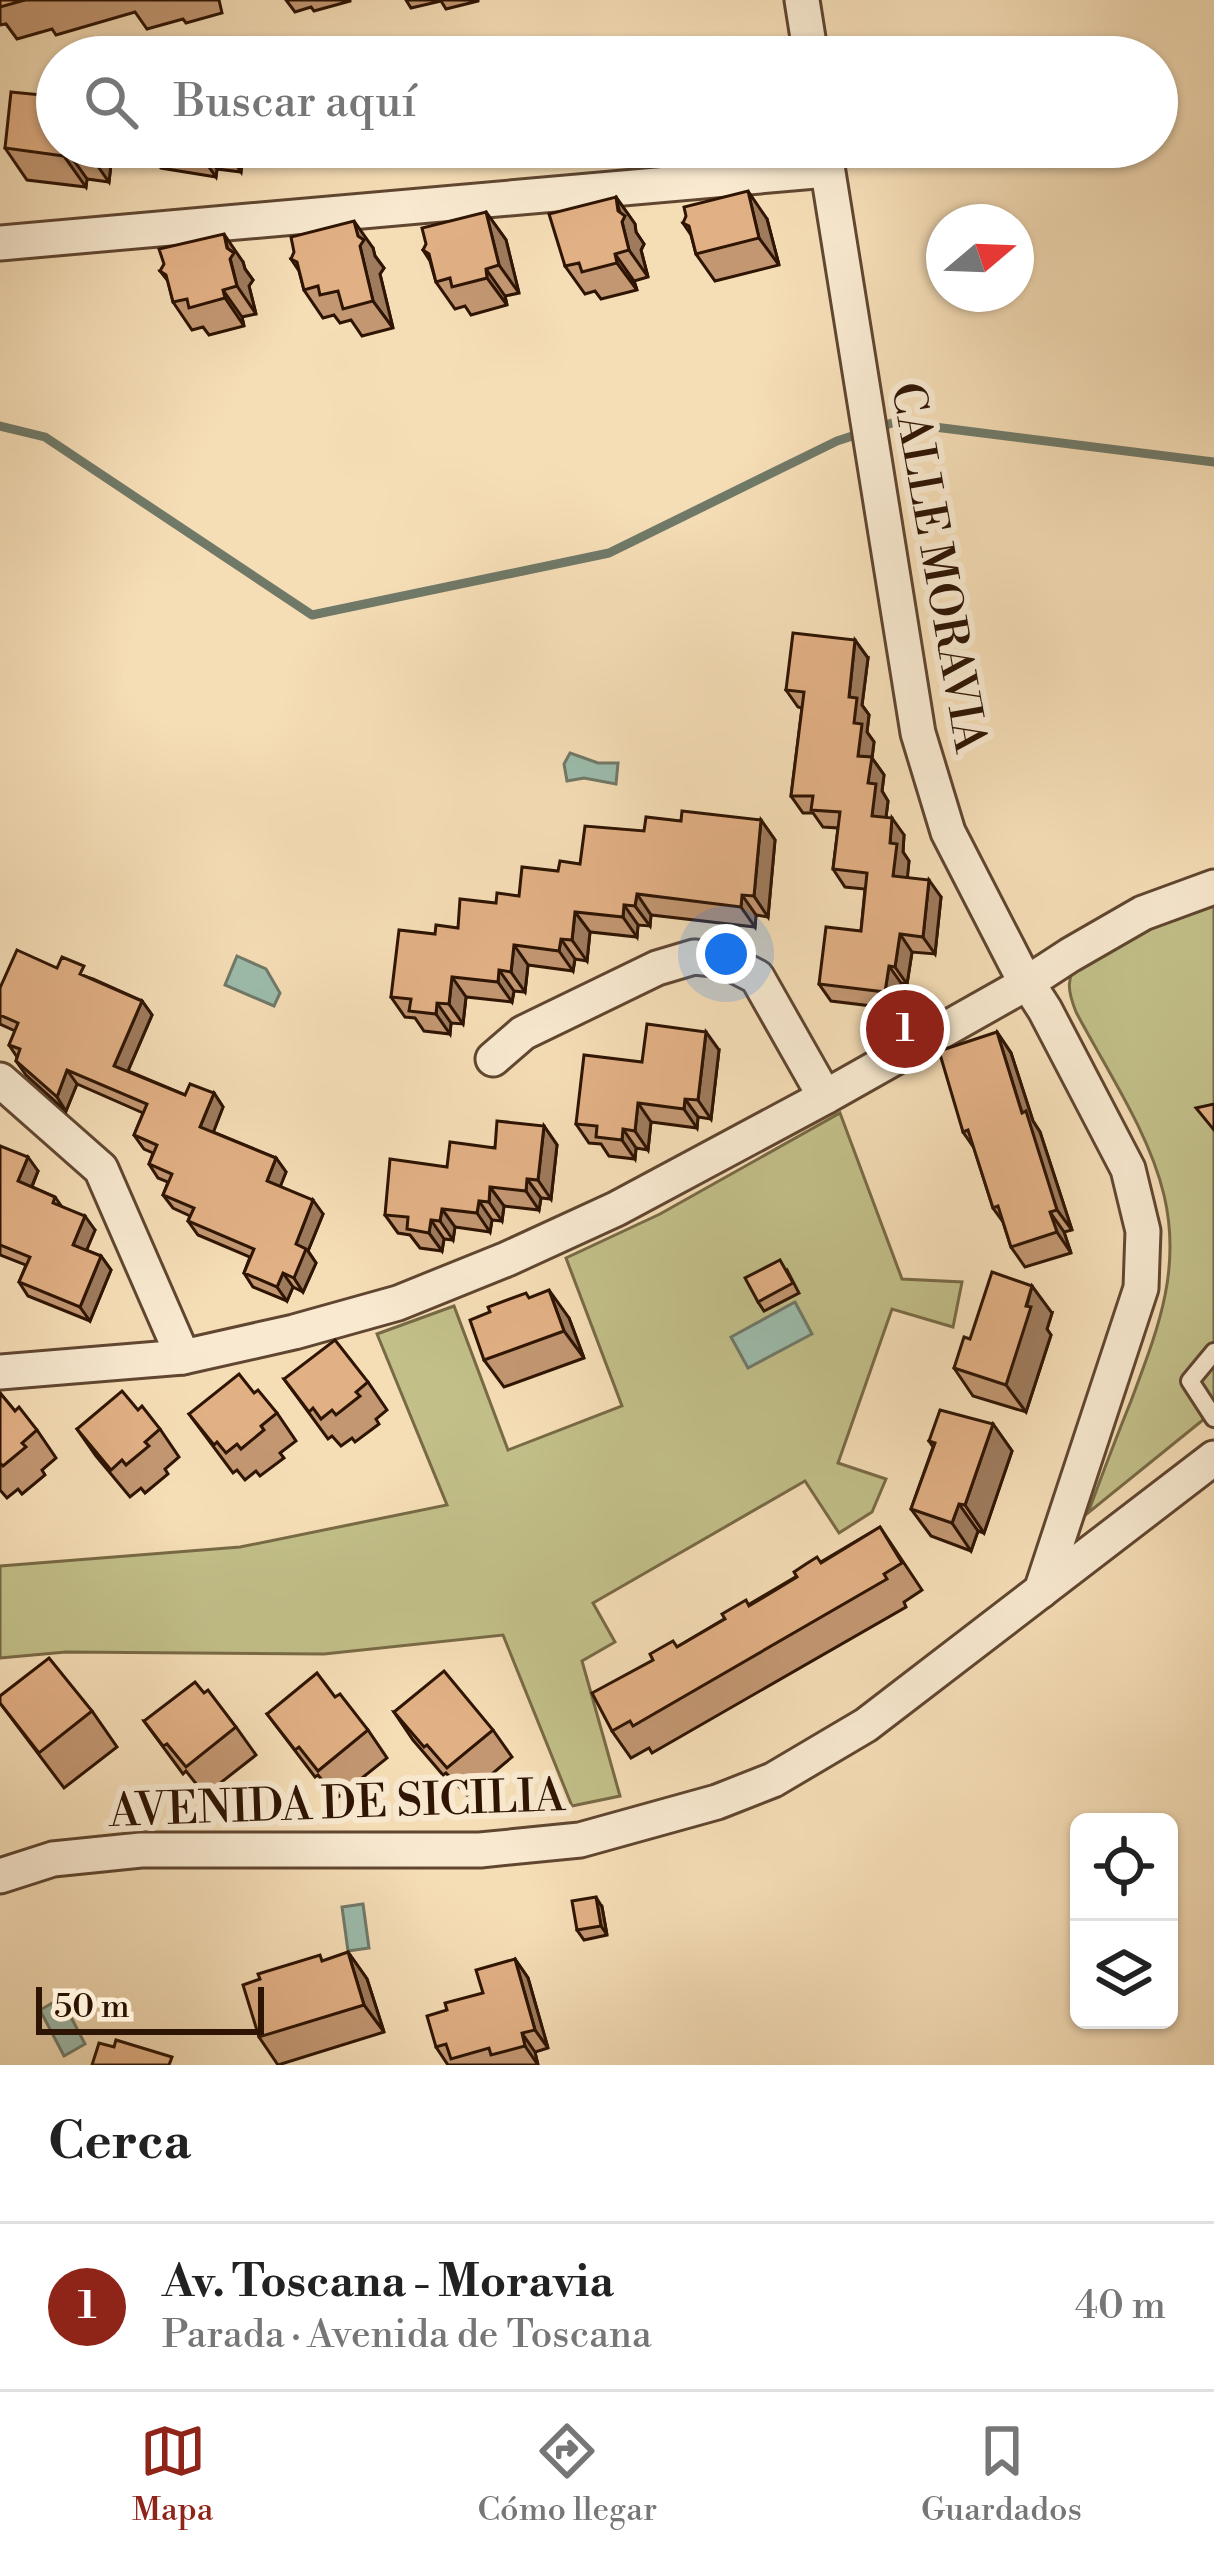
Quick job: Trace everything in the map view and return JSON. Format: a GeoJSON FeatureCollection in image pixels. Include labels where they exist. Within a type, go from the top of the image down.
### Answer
{"type":"FeatureCollection","features":[{"type":"Feature","properties":{"kind":"street"},"geometry":{"type":"LineString","coordinates":[[802,0],[808,36]]}},
{"type":"Feature","properties":{"kind":"street"},"geometry":{"type":"LineString","coordinates":[[0,243],[728,168]]}},
{"type":"Feature","properties":{"kind":"street","name":"CALLE MORAVIA"},"geometry":{"type":"LineString","coordinates":[[827,168],[918,733],[948,832],[1128,1169],[1143,1232],[1142,1288],[1040,1592]]}},
{"type":"Feature","properties":{"kind":"street"},"geometry":{"type":"LineString","coordinates":[[0,1372],[183,1357],[398,1303],[616,1209],[1028,983],[1143,913],[1214,887]]}},
{"type":"Feature","properties":{"kind":"street"},"geometry":{"type":"LineString","coordinates":[[494,1059],[523,1033],[657,968],[694,957],[724,960],[758,977],[826,1096]]}},
{"type":"Feature","properties":{"kind":"street"},"geometry":{"type":"LineString","coordinates":[[0,1080],[101,1169],[183,1357]]}},
{"type":"Feature","properties":{"kind":"street","name":"AVENIDA DE SICILIA"},"geometry":{"type":"LineString","coordinates":[[0,1876],[53,1859],[141,1850],[480,1850],[580,1840],[718,1802],[773,1780],[866,1725],[1214,1458]]}},
{"type":"Feature","properties":{"kind":"lane"},"geometry":{"type":"LineString","coordinates":[[1214,1352],[1190,1381],[1214,1418]]}},
{"type":"Feature","properties":{"kind":"shaded area"},"geometry":{"type":"Polygon","coordinates":[[[570,753],[598,763],[618,763],[616,784],[584,778],[567,781],[564,764],[570,753]]]}},
{"type":"Feature","properties":{"kind":"shaded area"},"geometry":{"type":"Polygon","coordinates":[[[1214,894],[1214,1411],[1088,1513],[1158,1325],[1170,1249],[1157,1171],[1076,1012],[1070,978],[1080,958],[1214,894]]]}},
{"type":"Feature","properties":{"kind":"shaded area"},"geometry":{"type":"Polygon","coordinates":[[[237,956],[266,969],[280,993],[274,1006],[225,985],[237,956]]]}},
{"type":"Feature","properties":{"kind":"shaded area"},"geometry":{"type":"Polygon","coordinates":[[[840,1113],[902,1279],[962,1282],[953,1327],[892,1309],[838,1463],[886,1479],[872,1512],[839,1533],[805,1481],[593,1603],[615,1642],[582,1661],[620,1796],[572,1806],[503,1635],[324,1654],[66,1652],[0,1658],[0,1566],[240,1547],[447,1505],[377,1334],[454,1306],[508,1450],[622,1406],[566,1258],[660,1214],[840,1113]]]}},
{"type":"Feature","properties":{"kind":"shaded area"},"geometry":{"type":"Polygon","coordinates":[[[795,1302],[812,1334],[748,1368],[731,1337],[795,1302]]]}},
{"type":"Feature","properties":{"kind":"shaded area"},"geometry":{"type":"Polygon","coordinates":[[[363,1904],[369,1948],[348,1951],[342,1907],[363,1904]]]}},
{"type":"Feature","properties":{"kind":"shaded area"},"geometry":{"type":"Polygon","coordinates":[[[61,1998],[85,2044],[64,2056],[40,2010],[61,1998]]]}},
{"type":"Feature","properties":{"kind":"building"},"geometry":{"type":"Polygon","coordinates":[[[11,92],[36,94],[36,152],[5,148],[11,92]]]}},
{"type":"Feature","properties":{"kind":"building"},"geometry":{"type":"Polygon","coordinates":[[[748,191],[759,238],[696,254],[689,226],[683,223],[684,207],[748,191]]]}},
{"type":"Feature","properties":{"kind":"building"},"geometry":{"type":"Polygon","coordinates":[[[616,197],[618,211],[625,216],[622,222],[629,250],[615,254],[617,263],[582,272],[579,263],[565,266],[549,214],[616,197]]]}},
{"type":"Feature","properties":{"kind":"building"},"geometry":{"type":"Polygon","coordinates":[[[486,212],[499,265],[486,269],[487,278],[452,287],[450,278],[436,282],[429,254],[423,250],[422,228],[486,212]]]}},
{"type":"Feature","properties":{"kind":"building"},"geometry":{"type":"Polygon","coordinates":[[[354,221],[364,240],[360,246],[373,301],[343,309],[338,291],[320,295],[318,286],[304,290],[297,262],[291,259],[291,237],[354,221]]]}},
{"type":"Feature","properties":{"kind":"building"},"geometry":{"type":"Polygon","coordinates":[[[224,234],[227,248],[234,253],[230,259],[237,286],[223,290],[225,298],[189,308],[187,299],[173,302],[166,275],[160,271],[164,264],[159,249],[224,234]]]}},
{"type":"Feature","properties":{"kind":"building"},"geometry":{"type":"Polygon","coordinates":[[[793,633],[855,640],[849,697],[857,698],[854,723],[862,724],[858,756],[872,757],[868,783],[876,784],[872,816],[892,818],[890,843],[897,844],[893,876],[929,880],[923,937],[900,934],[885,992],[819,984],[826,927],[861,931],[867,873],[833,869],[840,812],[811,810],[813,796],[791,796],[804,692],[786,690],[793,633]]]}},
{"type":"Feature","properties":{"kind":"building"},"geometry":{"type":"Polygon","coordinates":[[[682,811],[761,820],[754,896],[742,895],[741,907],[637,894],[635,906],[624,905],[623,917],[575,912],[572,940],[561,939],[559,951],[514,945],[511,972],[499,970],[498,982],[452,977],[449,1004],[437,1003],[436,1014],[409,1011],[411,999],[391,997],[399,930],[435,934],[436,925],[458,928],[460,899],[496,903],[497,893],[519,896],[522,867],[558,871],[560,861],[580,864],[585,826],[644,831],[646,817],[681,821],[682,811]]]}},
{"type":"Feature","properties":{"kind":"building"},"geometry":{"type":"Polygon","coordinates":[[[17,950],[57,968],[62,957],[84,966],[80,974],[142,1001],[114,1066],[185,1095],[190,1084],[214,1093],[200,1127],[276,1158],[267,1181],[313,1200],[296,1244],[306,1249],[294,1278],[283,1273],[277,1287],[244,1273],[254,1249],[188,1221],[194,1208],[163,1195],[172,1174],[149,1164],[157,1145],[134,1135],[147,1104],[67,1070],[57,1097],[16,1061],[20,1049],[9,1045],[18,1023],[0,1015],[0,988],[17,950]]]}},
{"type":"Feature","properties":{"kind":"building"},"geometry":{"type":"Polygon","coordinates":[[[647,1024],[706,1032],[698,1100],[685,1099],[684,1109],[638,1103],[635,1131],[623,1129],[622,1140],[596,1137],[597,1126],[576,1124],[584,1055],[642,1062],[647,1024]]]}},
{"type":"Feature","properties":{"kind":"building"},"geometry":{"type":"Polygon","coordinates":[[[997,1032],[1057,1210],[1050,1212],[1057,1232],[1011,1247],[968,1130],[963,1132],[939,1051],[997,1032]]]}},
{"type":"Feature","properties":{"kind":"building"},"geometry":{"type":"Polygon","coordinates":[[[1214,1104],[1214,1130],[1196,1108],[1214,1104]]]}},
{"type":"Feature","properties":{"kind":"building"},"geometry":{"type":"Polygon","coordinates":[[[497,1121],[544,1126],[538,1180],[527,1179],[526,1191],[490,1187],[489,1202],[479,1201],[477,1213],[442,1209],[440,1221],[431,1220],[429,1233],[407,1229],[408,1217],[385,1215],[390,1159],[447,1167],[450,1142],[495,1148],[497,1121]]]}},
{"type":"Feature","properties":{"kind":"building"},"geometry":{"type":"Polygon","coordinates":[[[0,1146],[28,1157],[18,1181],[85,1216],[73,1245],[101,1256],[80,1307],[19,1282],[30,1257],[0,1245],[0,1146]]]}},
{"type":"Feature","properties":{"kind":"building"},"geometry":{"type":"Polygon","coordinates":[[[780,1260],[793,1283],[758,1302],[745,1278],[780,1260]]]}},
{"type":"Feature","properties":{"kind":"building"},"geometry":{"type":"Polygon","coordinates":[[[992,1272],[1032,1286],[1026,1306],[1031,1307],[1006,1385],[954,1368],[964,1337],[970,1339],[992,1272]]]}},
{"type":"Feature","properties":{"kind":"building"},"geometry":{"type":"Polygon","coordinates":[[[549,1290],[564,1331],[484,1360],[470,1320],[490,1312],[488,1307],[549,1290]]]}},
{"type":"Feature","properties":{"kind":"building"},"geometry":{"type":"Polygon","coordinates":[[[335,1340],[368,1382],[356,1392],[360,1396],[336,1415],[332,1410],[321,1419],[313,1408],[309,1412],[284,1379],[335,1340]]]}},
{"type":"Feature","properties":{"kind":"building"},"geometry":{"type":"Polygon","coordinates":[[[239,1374],[277,1413],[241,1449],[237,1444],[226,1453],[189,1414],[239,1374]]]}},
{"type":"Feature","properties":{"kind":"building"},"geometry":{"type":"Polygon","coordinates":[[[122,1391],[160,1429],[145,1442],[149,1446],[126,1465],[122,1460],[111,1470],[77,1429],[122,1391]]]}},
{"type":"Feature","properties":{"kind":"building"},"geometry":{"type":"Polygon","coordinates":[[[0,1393],[37,1430],[22,1443],[26,1447],[3,1466],[0,1463],[0,1393]]]}},
{"type":"Feature","properties":{"kind":"building"},"geometry":{"type":"Polygon","coordinates":[[[940,1410],[993,1424],[965,1505],[959,1504],[952,1523],[911,1509],[935,1443],[929,1441],[940,1410]]]}},
{"type":"Feature","properties":{"kind":"building"},"geometry":{"type":"Polygon","coordinates":[[[880,1527],[902,1563],[884,1574],[887,1579],[633,1726],[630,1721],[612,1731],[592,1693],[653,1660],[650,1654],[673,1641],[677,1647],[725,1619],[722,1614],[746,1600],[749,1606],[797,1577],[794,1572],[817,1557],[821,1563],[880,1527]]]}},
{"type":"Feature","properties":{"kind":"building"},"geometry":{"type":"Polygon","coordinates":[[[49,1658],[92,1711],[39,1753],[0,1703],[0,1696],[49,1658]]]}},
{"type":"Feature","properties":{"kind":"building"},"geometry":{"type":"Polygon","coordinates":[[[444,1671],[493,1730],[447,1768],[394,1712],[444,1671]]]}},
{"type":"Feature","properties":{"kind":"building"},"geometry":{"type":"Polygon","coordinates":[[[317,1673],[368,1730],[318,1771],[267,1714],[317,1673]]]}},
{"type":"Feature","properties":{"kind":"building"},"geometry":{"type":"Polygon","coordinates":[[[195,1682],[204,1693],[208,1690],[236,1727],[186,1767],[144,1721],[195,1682]]]}},
{"type":"Feature","properties":{"kind":"building"},"geometry":{"type":"Polygon","coordinates":[[[596,1897],[601,1926],[577,1930],[572,1901],[596,1897]]]}},
{"type":"Feature","properties":{"kind":"building"},"geometry":{"type":"Polygon","coordinates":[[[348,1952],[364,2005],[259,2037],[243,1985],[260,1979],[258,1974],[320,1955],[322,1961],[348,1952]]]}},
{"type":"Feature","properties":{"kind":"building"},"geometry":{"type":"Polygon","coordinates":[[[515,1959],[535,2030],[522,2033],[525,2046],[491,2055],[489,2048],[451,2059],[446,2044],[436,2047],[427,2016],[447,2010],[445,2003],[483,1993],[476,1970],[515,1959]]]}},
{"type":"Feature","properties":{"kind":"building"},"geometry":{"type":"Polygon","coordinates":[[[116,2040],[172,2057],[169,2065],[92,2065],[99,2043],[114,2047],[116,2040]]]}},
{"type":"Feature","properties":{"kind":"waterway"},"geometry":{"type":"LineString","coordinates":[[0,426],[45,437],[312,615],[609,553],[837,441],[895,422],[1214,462]]}},
{"type":"Feature","properties":{"kind":"place","name":"Av. Toscana - Moravia"},"geometry":{"type":"Point","coordinates":[905,1029]}}]}
